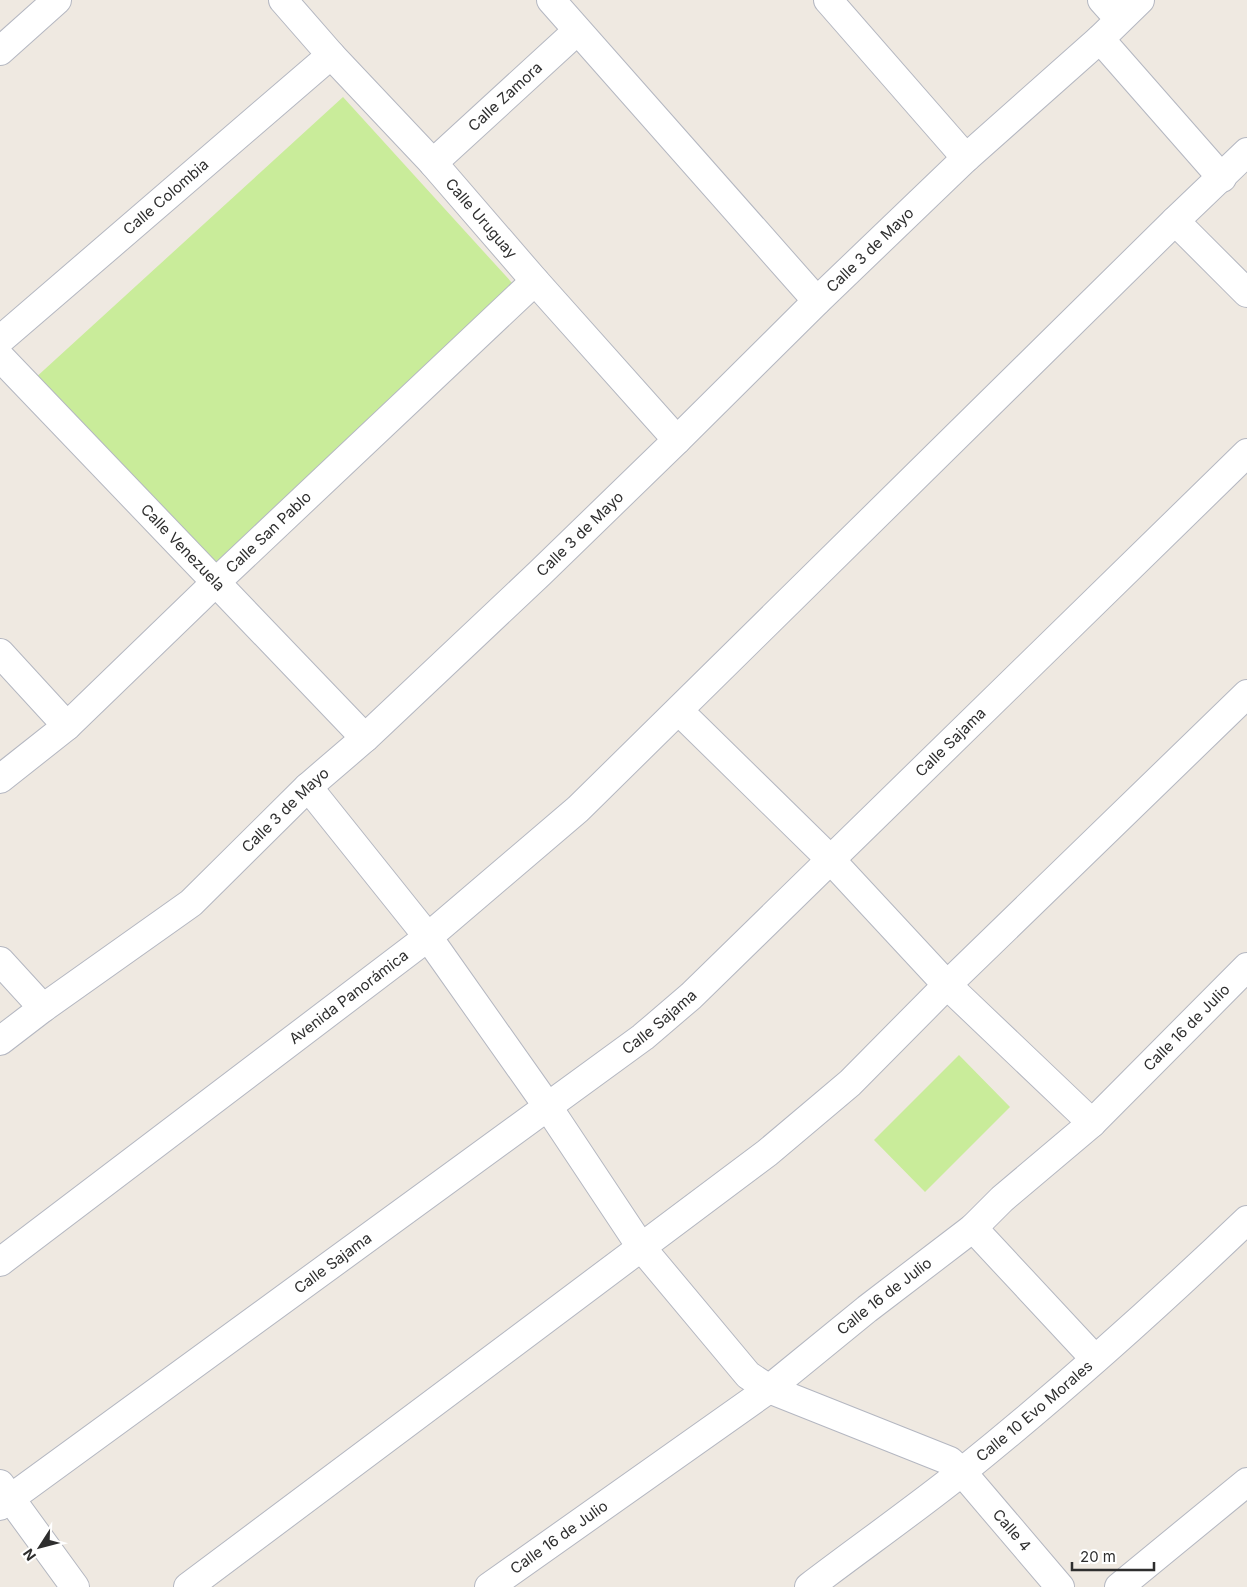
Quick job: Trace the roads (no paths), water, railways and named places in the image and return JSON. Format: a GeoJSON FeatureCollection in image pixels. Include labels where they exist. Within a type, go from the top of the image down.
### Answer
{"type":"FeatureCollection","features":[{"type":"Feature","properties":{"kind":"street"},"geometry":{"type":"LineString","coordinates":[[0,51],[57,0]]}},
{"type":"Feature","properties":{"kind":"street","name":"Calle Uruguay"},"geometry":{"type":"LineString","coordinates":[[283,0],[331,55],[433,163],[677,440]]}},
{"type":"Feature","properties":{"kind":"street"},"geometry":{"type":"LineString","coordinates":[[551,0],[817,301]]}},
{"type":"Feature","properties":{"kind":"street"},"geometry":{"type":"LineString","coordinates":[[828,0],[966,158]]}},
{"type":"Feature","properties":{"kind":"street","name":"Calle 3 de Mayo"},"geometry":{"type":"LineString","coordinates":[[0,1041],[190,902],[308,787],[365,738],[677,440],[817,301],[966,158],[1100,39],[1111,10],[1140,0]]}},
{"type":"Feature","properties":{"kind":"street","name":"Calle Zamora"},"geometry":{"type":"LineString","coordinates":[[433,163],[577,31]]}},
{"type":"Feature","properties":{"kind":"street"},"geometry":{"type":"LineString","coordinates":[[1100,39],[1222,178]]}},
{"type":"Feature","properties":{"kind":"street","name":"Calle Colombia"},"geometry":{"type":"LineString","coordinates":[[0,340],[331,55]]}},
{"type":"Feature","properties":{"kind":"street","name":"Avenida Panorámica"},"geometry":{"type":"LineString","coordinates":[[0,1262],[428,937],[578,810],[1247,152]]}},
{"type":"Feature","properties":{"kind":"street"},"geometry":{"type":"LineString","coordinates":[[1175,221],[1247,293]]}},
{"type":"Feature","properties":{"kind":"street","name":"Calle San Pablo"},"geometry":{"type":"LineString","coordinates":[[0,780],[66,726],[535,281]]}},
{"type":"Feature","properties":{"kind":"street","name":"Calle Venezuela"},"geometry":{"type":"LineString","coordinates":[[0,357],[365,738]]}},
{"type":"Feature","properties":{"kind":"street","name":"Calle Sajama"},"geometry":{"type":"LineString","coordinates":[[3,1496],[548,1107],[643,1037],[691,996],[1247,453]]}},
{"type":"Feature","properties":{"kind":"street"},"geometry":{"type":"LineString","coordinates":[[0,654],[66,726]]}},
{"type":"Feature","properties":{"kind":"street"},"geometry":{"type":"LineString","coordinates":[[188,1587],[767,1153],[850,1083],[947,985],[1247,694]]}},
{"type":"Feature","properties":{"kind":"street"},"geometry":{"type":"LineString","coordinates":[[679,711],[830,859],[947,985],[1092,1123]]}},
{"type":"Feature","properties":{"kind":"street","name":"Calle 4"},"geometry":{"type":"LineString","coordinates":[[308,787],[428,937],[548,1107],[641,1247],[748,1375],[769,1389],[950,1461],[962,1472],[1060,1587]]}},
{"type":"Feature","properties":{"kind":"street"},"geometry":{"type":"LineString","coordinates":[[0,961],[43,1008]]}},
{"type":"Feature","properties":{"kind":"street","name":"Calle 16 de Julio"},"geometry":{"type":"LineString","coordinates":[[489,1587],[769,1389],[867,1309],[973,1228],[1002,1199],[1092,1123],[1247,968]]}},
{"type":"Feature","properties":{"kind":"street","name":"Calle 10 Evo Morales"},"geometry":{"type":"LineString","coordinates":[[809,1587],[962,1472],[1040,1407],[1168,1295],[1247,1220]]}},
{"type":"Feature","properties":{"kind":"street"},"geometry":{"type":"LineString","coordinates":[[973,1228],[1095,1359]]}},
{"type":"Feature","properties":{"kind":"street"},"geometry":{"type":"LineString","coordinates":[[1118,1587],[1247,1482]]}},
{"type":"Feature","properties":{"kind":"street"},"geometry":{"type":"LineString","coordinates":[[3,1496],[76,1587]]}}]}
